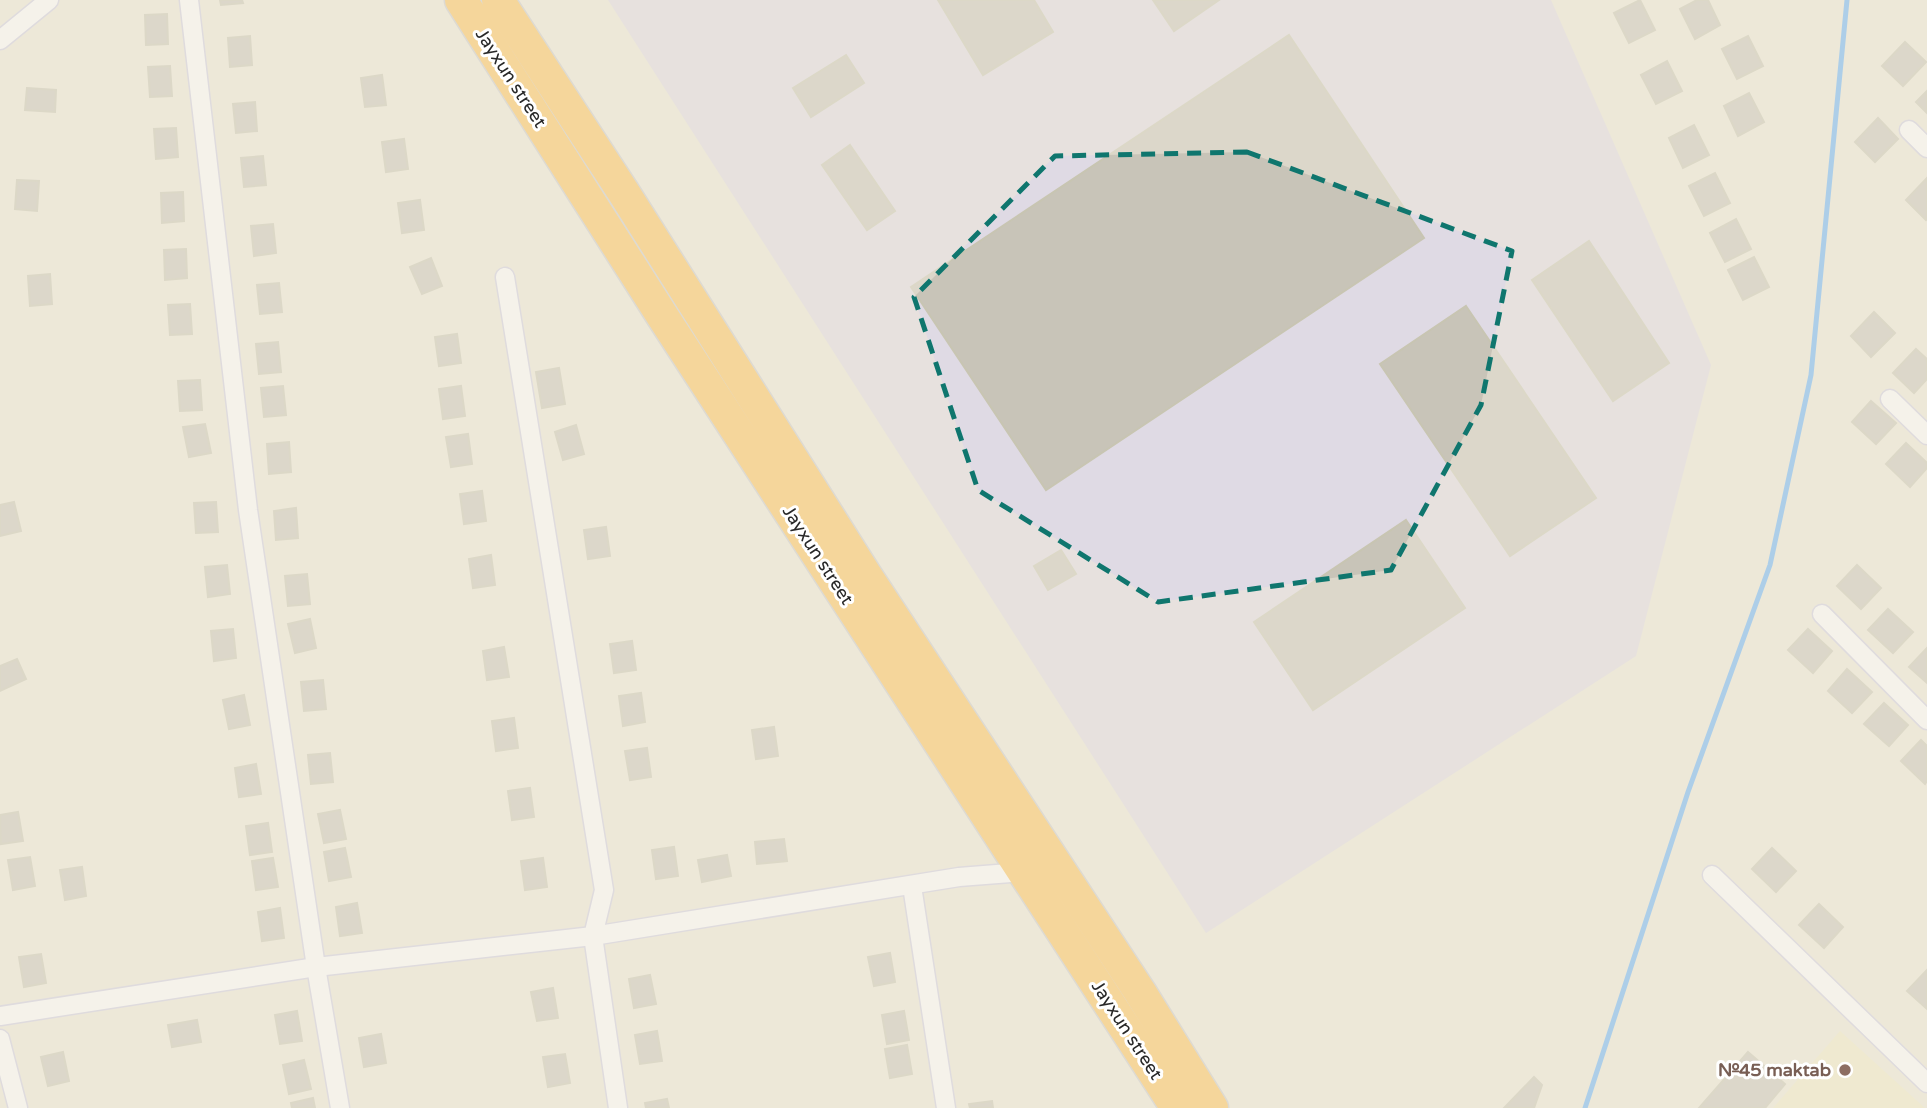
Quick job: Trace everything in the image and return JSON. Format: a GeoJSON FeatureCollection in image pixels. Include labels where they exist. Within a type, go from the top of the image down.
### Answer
{"type":"FeatureCollection","features":[{"type":"Feature","properties":{"kind":"highway","name":"Jayxun street"},"geometry":{"type":"LineString","coordinates":[[461,0],[663,317],[1177,1108]]}},
{"type":"Feature","properties":{"kind":"highway","name":"Jayxun street"},"geometry":{"type":"LineString","coordinates":[[498,0],[624,193],[850,551],[1140,992],[1212,1108]]}},
{"type":"Feature","properties":{"kind":"street"},"geometry":{"type":"LineString","coordinates":[[0,40],[49,0]]}},
{"type":"Feature","properties":{"kind":"street"},"geometry":{"type":"LineString","coordinates":[[189,0],[248,510],[316,967],[340,1108]]}},
{"type":"Feature","properties":{"kind":"street"},"geometry":{"type":"LineString","coordinates":[[1909,131],[1927,148]]}},
{"type":"Feature","properties":{"kind":"street"},"geometry":{"type":"LineString","coordinates":[[505,277],[604,890],[593,936],[618,1108]]}},
{"type":"Feature","properties":{"kind":"street"},"geometry":{"type":"LineString","coordinates":[[1890,400],[1927,435]]}},
{"type":"Feature","properties":{"kind":"street"},"geometry":{"type":"LineString","coordinates":[[1822,614],[1927,720]]}},
{"type":"Feature","properties":{"kind":"street"},"geometry":{"type":"LineString","coordinates":[[0,1016],[316,967],[593,936],[959,877],[1023,872]]}},
{"type":"Feature","properties":{"kind":"street"},"geometry":{"type":"LineString","coordinates":[[1712,875],[1927,1083]]}},
{"type":"Feature","properties":{"kind":"street"},"geometry":{"type":"LineString","coordinates":[[912,886],[946,1108]]}},
{"type":"Feature","properties":{"kind":"street"},"geometry":{"type":"LineString","coordinates":[[0,1039],[19,1108]]}},
{"type":"Feature","properties":{"kind":"highlighted area"},"geometry":{"type":"Polygon","coordinates":[[[1247,152],[1512,251],[1481,405],[1391,570],[1158,602],[978,490],[914,297],[1055,156],[1247,152]]]}},
{"type":"Feature","properties":{"kind":"shaded area"},"geometry":{"type":"Polygon","coordinates":[[[608,0],[1551,0],[1711,365],[1636,656],[1206,933],[608,0]]]}},
{"type":"Feature","properties":{"kind":"shaded area","name":"№45 maktab"},"geometry":{"type":"Polygon","coordinates":[[[1840,1031],[1925,1108],[1773,1108],[1840,1031]]]}},
{"type":"Feature","properties":{"kind":"building"},"geometry":{"type":"Polygon","coordinates":[[[220,0],[242,0],[243,3],[221,5],[220,0]]]}},
{"type":"Feature","properties":{"kind":"building"},"geometry":{"type":"Polygon","coordinates":[[[938,0],[1034,0],[1053,32],[983,75],[938,0]]]}},
{"type":"Feature","properties":{"kind":"building"},"geometry":{"type":"Polygon","coordinates":[[[1153,0],[1219,0],[1174,31],[1153,0]]]}},
{"type":"Feature","properties":{"kind":"building"},"geometry":{"type":"Polygon","coordinates":[[[1640,0],[1655,30],[1629,43],[1614,13],[1640,0]]]}},
{"type":"Feature","properties":{"kind":"building"},"geometry":{"type":"Polygon","coordinates":[[[1697,0],[1708,0],[1720,25],[1695,39],[1680,9],[1697,0]]]}},
{"type":"Feature","properties":{"kind":"building"},"geometry":{"type":"Polygon","coordinates":[[[167,14],[168,44],[146,45],[145,15],[167,14]]]}},
{"type":"Feature","properties":{"kind":"building"},"geometry":{"type":"Polygon","coordinates":[[[1289,35],[1424,238],[1046,490],[911,287],[1289,35]]]}},
{"type":"Feature","properties":{"kind":"building"},"geometry":{"type":"Polygon","coordinates":[[[250,36],[252,65],[230,67],[228,38],[250,36]]]}},
{"type":"Feature","properties":{"kind":"building"},"geometry":{"type":"Polygon","coordinates":[[[1748,36],[1763,66],[1737,79],[1722,49],[1748,36]]]}},
{"type":"Feature","properties":{"kind":"building"},"geometry":{"type":"Polygon","coordinates":[[[1905,42],[1926,62],[1903,86],[1882,66],[1905,42]]]}},
{"type":"Feature","properties":{"kind":"building"},"geometry":{"type":"Polygon","coordinates":[[[846,55],[864,83],[811,117],[793,88],[846,55]]]}},
{"type":"Feature","properties":{"kind":"building"},"geometry":{"type":"Polygon","coordinates":[[[1667,61],[1682,91],[1656,104],[1641,75],[1667,61]]]}},
{"type":"Feature","properties":{"kind":"building"},"geometry":{"type":"Polygon","coordinates":[[[170,66],[172,96],[150,97],[148,67],[170,66]]]}},
{"type":"Feature","properties":{"kind":"building"},"geometry":{"type":"Polygon","coordinates":[[[382,75],[386,105],[365,107],[361,78],[382,75]]]}},
{"type":"Feature","properties":{"kind":"building"},"geometry":{"type":"Polygon","coordinates":[[[27,88],[56,90],[55,112],[25,110],[27,88]]]}},
{"type":"Feature","properties":{"kind":"building"},"geometry":{"type":"Polygon","coordinates":[[[1927,91],[1927,113],[1916,102],[1927,91]]]}},
{"type":"Feature","properties":{"kind":"building"},"geometry":{"type":"Polygon","coordinates":[[[1749,93],[1764,122],[1738,136],[1724,106],[1749,93]]]}},
{"type":"Feature","properties":{"kind":"building"},"geometry":{"type":"Polygon","coordinates":[[[255,102],[257,131],[236,133],[233,104],[255,102]]]}},
{"type":"Feature","properties":{"kind":"building"},"geometry":{"type":"Polygon","coordinates":[[[1878,118],[1898,139],[1875,162],[1855,142],[1878,118]]]}},
{"type":"Feature","properties":{"kind":"building"},"geometry":{"type":"Polygon","coordinates":[[[1694,125],[1709,155],[1683,168],[1669,138],[1694,125]]]}},
{"type":"Feature","properties":{"kind":"building"},"geometry":{"type":"Polygon","coordinates":[[[176,128],[178,157],[156,159],[154,129],[176,128]]]}},
{"type":"Feature","properties":{"kind":"building"},"geometry":{"type":"Polygon","coordinates":[[[404,139],[408,169],[386,172],[382,142],[404,139]]]}},
{"type":"Feature","properties":{"kind":"building"},"geometry":{"type":"Polygon","coordinates":[[[850,145],[895,211],[867,230],[822,165],[850,145]]]}},
{"type":"Feature","properties":{"kind":"building"},"geometry":{"type":"Polygon","coordinates":[[[263,156],[266,185],[244,187],[241,158],[263,156]]]}},
{"type":"Feature","properties":{"kind":"building"},"geometry":{"type":"Polygon","coordinates":[[[1715,173],[1730,203],[1704,216],[1689,186],[1715,173]]]}},
{"type":"Feature","properties":{"kind":"building"},"geometry":{"type":"Polygon","coordinates":[[[1927,178],[1927,219],[1926,220],[1906,200],[1927,178]]]}},
{"type":"Feature","properties":{"kind":"building"},"geometry":{"type":"Polygon","coordinates":[[[17,180],[39,181],[37,211],[15,209],[17,180]]]}},
{"type":"Feature","properties":{"kind":"building"},"geometry":{"type":"Polygon","coordinates":[[[183,192],[184,221],[162,223],[161,193],[183,192]]]}},
{"type":"Feature","properties":{"kind":"building"},"geometry":{"type":"Polygon","coordinates":[[[420,200],[424,230],[402,233],[398,203],[420,200]]]}},
{"type":"Feature","properties":{"kind":"building"},"geometry":{"type":"Polygon","coordinates":[[[1736,219],[1751,249],[1725,262],[1710,233],[1736,219]]]}},
{"type":"Feature","properties":{"kind":"building"},"geometry":{"type":"Polygon","coordinates":[[[273,224],[276,253],[254,256],[251,226],[273,224]]]}},
{"type":"Feature","properties":{"kind":"building"},"geometry":{"type":"Polygon","coordinates":[[[1589,241],[1669,363],[1613,401],[1532,280],[1589,241]]]}},
{"type":"Feature","properties":{"kind":"building"},"geometry":{"type":"Polygon","coordinates":[[[186,249],[187,278],[165,280],[164,250],[186,249]]]}},
{"type":"Feature","properties":{"kind":"building"},"geometry":{"type":"Polygon","coordinates":[[[1754,257],[1769,287],[1743,300],[1728,270],[1754,257]]]}},
{"type":"Feature","properties":{"kind":"building"},"geometry":{"type":"Polygon","coordinates":[[[431,258],[442,286],[422,294],[410,267],[431,258]]]}},
{"type":"Feature","properties":{"kind":"building"},"geometry":{"type":"Polygon","coordinates":[[[50,274],[52,304],[30,306],[28,276],[50,274]]]}},
{"type":"Feature","properties":{"kind":"building"},"geometry":{"type":"Polygon","coordinates":[[[279,283],[282,312],[260,314],[257,285],[279,283]]]}},
{"type":"Feature","properties":{"kind":"building"},"geometry":{"type":"Polygon","coordinates":[[[190,304],[192,334],[170,335],[168,305],[190,304]]]}},
{"type":"Feature","properties":{"kind":"building"},"geometry":{"type":"Polygon","coordinates":[[[1466,306],[1596,498],[1510,556],[1380,364],[1466,306]]]}},
{"type":"Feature","properties":{"kind":"building"},"geometry":{"type":"Polygon","coordinates":[[[1874,312],[1895,333],[1871,357],[1851,336],[1874,312]]]}},
{"type":"Feature","properties":{"kind":"building"},"geometry":{"type":"Polygon","coordinates":[[[457,334],[461,363],[439,366],[435,337],[457,334]]]}},
{"type":"Feature","properties":{"kind":"building"},"geometry":{"type":"Polygon","coordinates":[[[278,342],[281,372],[259,374],[256,344],[278,342]]]}},
{"type":"Feature","properties":{"kind":"building"},"geometry":{"type":"Polygon","coordinates":[[[1916,349],[1927,359],[1927,379],[1914,393],[1893,373],[1916,349]]]}},
{"type":"Feature","properties":{"kind":"building"},"geometry":{"type":"Polygon","coordinates":[[[559,368],[565,404],[542,408],[536,372],[559,368]]]}},
{"type":"Feature","properties":{"kind":"building"},"geometry":{"type":"Polygon","coordinates":[[[200,380],[202,410],[180,411],[178,381],[200,380]]]}},
{"type":"Feature","properties":{"kind":"building"},"geometry":{"type":"Polygon","coordinates":[[[283,386],[286,415],[264,417],[261,388],[283,386]]]}},
{"type":"Feature","properties":{"kind":"building"},"geometry":{"type":"Polygon","coordinates":[[[461,386],[465,416],[443,419],[439,389],[461,386]]]}},
{"type":"Feature","properties":{"kind":"building"},"geometry":{"type":"Polygon","coordinates":[[[1871,401],[1896,423],[1876,444],[1852,422],[1871,401]]]}},
{"type":"Feature","properties":{"kind":"building"},"geometry":{"type":"Polygon","coordinates":[[[205,424],[211,453],[189,457],[183,427],[205,424]]]}},
{"type":"Feature","properties":{"kind":"building"},"geometry":{"type":"Polygon","coordinates":[[[576,425],[584,454],[563,460],[555,432],[576,425]]]}},
{"type":"Feature","properties":{"kind":"building"},"geometry":{"type":"Polygon","coordinates":[[[468,434],[472,464],[451,467],[446,437],[468,434]]]}},
{"type":"Feature","properties":{"kind":"building"},"geometry":{"type":"Polygon","coordinates":[[[289,442],[291,472],[269,474],[267,444],[289,442]]]}},
{"type":"Feature","properties":{"kind":"building"},"geometry":{"type":"Polygon","coordinates":[[[1906,443],[1927,463],[1927,468],[1910,487],[1886,464],[1906,443]]]}},
{"type":"Feature","properties":{"kind":"building"},"geometry":{"type":"Polygon","coordinates":[[[482,491],[486,521],[464,524],[460,494],[482,491]]]}},
{"type":"Feature","properties":{"kind":"building"},"geometry":{"type":"Polygon","coordinates":[[[14,502],[21,531],[0,536],[0,505],[14,502]]]}},
{"type":"Feature","properties":{"kind":"building"},"geometry":{"type":"Polygon","coordinates":[[[216,502],[218,532],[196,533],[194,503],[216,502]]]}},
{"type":"Feature","properties":{"kind":"building"},"geometry":{"type":"Polygon","coordinates":[[[296,508],[298,538],[276,540],[274,511],[296,508]]]}},
{"type":"Feature","properties":{"kind":"building"},"geometry":{"type":"Polygon","coordinates":[[[1406,520],[1465,608],[1313,710],[1254,622],[1406,520]]]}},
{"type":"Feature","properties":{"kind":"building"},"geometry":{"type":"Polygon","coordinates":[[[606,527],[610,556],[588,559],[584,530],[606,527]]]}},
{"type":"Feature","properties":{"kind":"building"},"geometry":{"type":"Polygon","coordinates":[[[1061,550],[1076,574],[1048,590],[1034,566],[1061,550]]]}},
{"type":"Feature","properties":{"kind":"building"},"geometry":{"type":"Polygon","coordinates":[[[491,555],[495,585],[473,588],[469,559],[491,555]]]}},
{"type":"Feature","properties":{"kind":"building"},"geometry":{"type":"Polygon","coordinates":[[[227,565],[230,594],[208,597],[205,567],[227,565]]]}},
{"type":"Feature","properties":{"kind":"building"},"geometry":{"type":"Polygon","coordinates":[[[1857,565],[1881,588],[1861,609],[1837,586],[1857,565]]]}},
{"type":"Feature","properties":{"kind":"building"},"geometry":{"type":"Polygon","coordinates":[[[307,574],[310,604],[288,606],[285,576],[307,574]]]}},
{"type":"Feature","properties":{"kind":"building"},"geometry":{"type":"Polygon","coordinates":[[[1888,609],[1913,632],[1893,653],[1868,630],[1888,609]]]}},
{"type":"Feature","properties":{"kind":"building"},"geometry":{"type":"Polygon","coordinates":[[[310,619],[316,648],[295,653],[288,624],[310,619]]]}},
{"type":"Feature","properties":{"kind":"building"},"geometry":{"type":"Polygon","coordinates":[[[233,629],[236,658],[214,661],[211,631],[233,629]]]}},
{"type":"Feature","properties":{"kind":"building"},"geometry":{"type":"Polygon","coordinates":[[[1808,629],[1832,651],[1813,673],[1788,650],[1808,629]]]}},
{"type":"Feature","properties":{"kind":"building"},"geometry":{"type":"Polygon","coordinates":[[[632,641],[636,670],[614,673],[610,644],[632,641]]]}},
{"type":"Feature","properties":{"kind":"building"},"geometry":{"type":"Polygon","coordinates":[[[504,647],[509,677],[487,680],[483,651],[504,647]]]}},
{"type":"Feature","properties":{"kind":"building"},"geometry":{"type":"Polygon","coordinates":[[[1927,648],[1927,683],[1909,667],[1927,648]]]}},
{"type":"Feature","properties":{"kind":"building"},"geometry":{"type":"Polygon","coordinates":[[[17,659],[26,679],[0,691],[0,666],[17,659]]]}},
{"type":"Feature","properties":{"kind":"building"},"geometry":{"type":"Polygon","coordinates":[[[1847,669],[1872,692],[1852,713],[1828,691],[1847,669]]]}},
{"type":"Feature","properties":{"kind":"building"},"geometry":{"type":"Polygon","coordinates":[[[323,680],[326,709],[304,711],[301,682],[323,680]]]}},
{"type":"Feature","properties":{"kind":"building"},"geometry":{"type":"Polygon","coordinates":[[[641,693],[645,722],[623,726],[619,696],[641,693]]]}},
{"type":"Feature","properties":{"kind":"building"},"geometry":{"type":"Polygon","coordinates":[[[244,695],[250,725],[229,729],[223,700],[244,695]]]}},
{"type":"Feature","properties":{"kind":"building"},"geometry":{"type":"Polygon","coordinates":[[[1884,703],[1908,725],[1889,746],[1864,724],[1884,703]]]}},
{"type":"Feature","properties":{"kind":"building"},"geometry":{"type":"Polygon","coordinates":[[[514,718],[518,748],[496,751],[492,721],[514,718]]]}},
{"type":"Feature","properties":{"kind":"building"},"geometry":{"type":"Polygon","coordinates":[[[774,727],[778,756],[756,759],[752,730],[774,727]]]}},
{"type":"Feature","properties":{"kind":"building"},"geometry":{"type":"Polygon","coordinates":[[[1921,740],[1927,746],[1925,784],[1901,761],[1921,740]]]}},
{"type":"Feature","properties":{"kind":"building"},"geometry":{"type":"Polygon","coordinates":[[[647,748],[651,777],[630,780],[625,751],[647,748]]]}},
{"type":"Feature","properties":{"kind":"building"},"geometry":{"type":"Polygon","coordinates":[[[330,753],[333,782],[311,784],[308,755],[330,753]]]}},
{"type":"Feature","properties":{"kind":"building"},"geometry":{"type":"Polygon","coordinates":[[[256,764],[261,794],[239,797],[235,768],[256,764]]]}},
{"type":"Feature","properties":{"kind":"building"},"geometry":{"type":"Polygon","coordinates":[[[530,788],[534,817],[512,820],[508,791],[530,788]]]}},
{"type":"Feature","properties":{"kind":"building"},"geometry":{"type":"Polygon","coordinates":[[[340,810],[346,839],[324,843],[318,814],[340,810]]]}},
{"type":"Feature","properties":{"kind":"building"},"geometry":{"type":"Polygon","coordinates":[[[18,812],[23,841],[1,844],[0,815],[18,812]]]}},
{"type":"Feature","properties":{"kind":"building"},"geometry":{"type":"Polygon","coordinates":[[[268,823],[272,852],[250,855],[246,826],[268,823]]]}},
{"type":"Feature","properties":{"kind":"building"},"geometry":{"type":"Polygon","coordinates":[[[784,839],[787,861],[757,864],[755,842],[784,839]]]}},
{"type":"Feature","properties":{"kind":"building"},"geometry":{"type":"Polygon","coordinates":[[[674,847],[678,876],[656,879],[652,850],[674,847]]]}},
{"type":"Feature","properties":{"kind":"building"},"geometry":{"type":"Polygon","coordinates":[[[345,848],[351,877],[329,881],[324,852],[345,848]]]}},
{"type":"Feature","properties":{"kind":"building"},"geometry":{"type":"Polygon","coordinates":[[[1772,848],[1796,871],[1776,892],[1752,869],[1772,848]]]}},
{"type":"Feature","properties":{"kind":"building"},"geometry":{"type":"Polygon","coordinates":[[[727,855],[731,876],[702,882],[698,860],[727,855]]]}},
{"type":"Feature","properties":{"kind":"building"},"geometry":{"type":"Polygon","coordinates":[[[30,857],[35,886],[13,890],[8,860],[30,857]]]}},
{"type":"Feature","properties":{"kind":"building"},"geometry":{"type":"Polygon","coordinates":[[[273,858],[278,887],[256,890],[252,861],[273,858]]]}},
{"type":"Feature","properties":{"kind":"building"},"geometry":{"type":"Polygon","coordinates":[[[543,858],[547,887],[525,890],[521,861],[543,858]]]}},
{"type":"Feature","properties":{"kind":"building"},"geometry":{"type":"Polygon","coordinates":[[[82,867],[86,896],[65,900],[60,870],[82,867]]]}},
{"type":"Feature","properties":{"kind":"building"},"geometry":{"type":"Polygon","coordinates":[[[357,903],[362,933],[340,936],[336,907],[357,903]]]}},
{"type":"Feature","properties":{"kind":"building"},"geometry":{"type":"Polygon","coordinates":[[[1819,904],[1843,927],[1824,948],[1799,925],[1819,904]]]}},
{"type":"Feature","properties":{"kind":"building"},"geometry":{"type":"Polygon","coordinates":[[[280,908],[284,938],[262,941],[258,912],[280,908]]]}},
{"type":"Feature","properties":{"kind":"building"},"geometry":{"type":"Polygon","coordinates":[[[890,953],[895,982],[874,986],[868,957],[890,953]]]}},
{"type":"Feature","properties":{"kind":"building"},"geometry":{"type":"Polygon","coordinates":[[[41,954],[46,983],[24,987],[19,957],[41,954]]]}},
{"type":"Feature","properties":{"kind":"building"},"geometry":{"type":"Polygon","coordinates":[[[1927,970],[1927,1009],[1907,991],[1927,970]]]}},
{"type":"Feature","properties":{"kind":"building"},"geometry":{"type":"Polygon","coordinates":[[[650,975],[656,1004],[634,1008],[629,979],[650,975]]]}},
{"type":"Feature","properties":{"kind":"building"},"geometry":{"type":"Polygon","coordinates":[[[553,988],[558,1018],[537,1021],[531,992],[553,988]]]}},
{"type":"Feature","properties":{"kind":"building"},"geometry":{"type":"Polygon","coordinates":[[[297,1011],[302,1041],[280,1044],[275,1015],[297,1011]]]}},
{"type":"Feature","properties":{"kind":"building"},"geometry":{"type":"Polygon","coordinates":[[[904,1011],[909,1040],[887,1044],[882,1015],[904,1011]]]}},
{"type":"Feature","properties":{"kind":"building"},"geometry":{"type":"Polygon","coordinates":[[[197,1020],[201,1042],[172,1047],[168,1025],[197,1020]]]}},
{"type":"Feature","properties":{"kind":"building"},"geometry":{"type":"Polygon","coordinates":[[[657,1031],[662,1061],[640,1064],[635,1035],[657,1031]]]}},
{"type":"Feature","properties":{"kind":"building"},"geometry":{"type":"Polygon","coordinates":[[[381,1034],[386,1063],[364,1067],[359,1038],[381,1034]]]}},
{"type":"Feature","properties":{"kind":"building"},"geometry":{"type":"Polygon","coordinates":[[[907,1045],[912,1074],[890,1078],[885,1049],[907,1045]]]}},
{"type":"Feature","properties":{"kind":"building"},"geometry":{"type":"Polygon","coordinates":[[[63,1052],[69,1081],[48,1086],[41,1057],[63,1052]]]}},
{"type":"Feature","properties":{"kind":"building"},"geometry":{"type":"Polygon","coordinates":[[[1748,1052],[1785,1084],[1765,1108],[1699,1108],[1748,1052]]]}},
{"type":"Feature","properties":{"kind":"building"},"geometry":{"type":"Polygon","coordinates":[[[565,1054],[570,1083],[548,1087],[543,1057],[565,1054]]]}},
{"type":"Feature","properties":{"kind":"building"},"geometry":{"type":"Polygon","coordinates":[[[304,1060],[311,1089],[289,1094],[283,1065],[304,1060]]]}},
{"type":"Feature","properties":{"kind":"building"},"geometry":{"type":"Polygon","coordinates":[[[1534,1077],[1542,1085],[1534,1108],[1504,1108],[1534,1077]]]}},
{"type":"Feature","properties":{"kind":"building"},"geometry":{"type":"Polygon","coordinates":[[[313,1098],[315,1108],[292,1108],[291,1103],[313,1098]]]}},
{"type":"Feature","properties":{"kind":"building"},"geometry":{"type":"Polygon","coordinates":[[[667,1099],[669,1108],[646,1108],[645,1103],[667,1099]]]}},
{"type":"Feature","properties":{"kind":"building"},"geometry":{"type":"Polygon","coordinates":[[[992,1101],[993,1108],[970,1108],[969,1104],[992,1101]]]}},
{"type":"Feature","properties":{"kind":"waterway"},"geometry":{"type":"LineString","coordinates":[[1585,1108],[1688,792],[1770,565],[1811,375],[1847,0]]}},
{"type":"Feature","properties":{"kind":"place","name":"№45 maktab"},"geometry":{"type":"Point","coordinates":[1845,1070]}}]}
